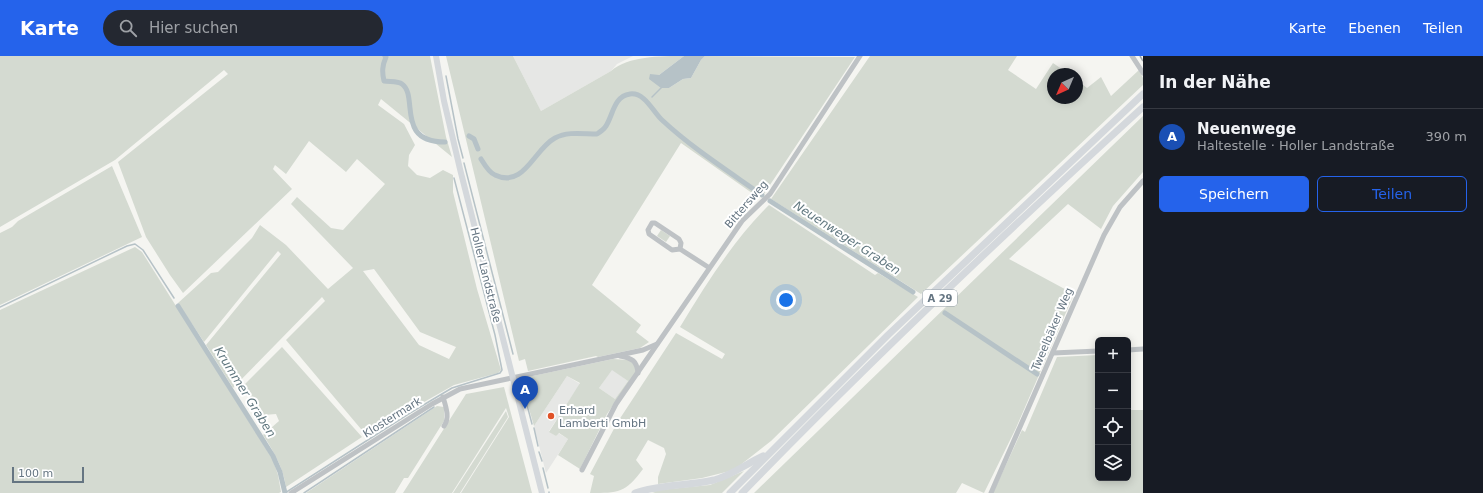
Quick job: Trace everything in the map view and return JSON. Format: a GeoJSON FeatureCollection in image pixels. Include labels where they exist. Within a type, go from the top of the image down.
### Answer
{"type":"FeatureCollection","features":[{"type":"Feature","properties":{"kind":"highway","name":"A 29"},"geometry":{"type":"LineString","coordinates":[[730,493],[905,318],[1143,94]]}},
{"type":"Feature","properties":{"kind":"highway","name":"A 29"},"geometry":{"type":"LineString","coordinates":[[742,493],[895,341],[1066,177],[1143,107]]}},
{"type":"Feature","properties":{"kind":"highway"},"geometry":{"type":"LineString","coordinates":[[635,493],[654,488],[689,484],[726,476],[767,455]]}},
{"type":"Feature","properties":{"kind":"main road","name":"Holler Landstraße"},"geometry":{"type":"LineString","coordinates":[[436,56],[444,101],[460,169],[542,493]]}},
{"type":"Feature","properties":{"kind":"street","name":"Bittersweg"},"geometry":{"type":"LineString","coordinates":[[582,470],[616,404],[638,374],[708,268],[742,221],[770,194],[860,56]]}},
{"type":"Feature","properties":{"kind":"street"},"geometry":{"type":"LineString","coordinates":[[1132,56],[1143,73]]}},
{"type":"Feature","properties":{"kind":"street","name":"Tweelbäker Weg"},"geometry":{"type":"LineString","coordinates":[[991,493],[1104,235],[1120,206],[1143,181]]}},
{"type":"Feature","properties":{"kind":"street"},"geometry":{"type":"LineString","coordinates":[[680,249],[681,243],[678,239],[656,223],[652,223],[648,230],[649,234],[672,250],[680,249],[708,268]]}},
{"type":"Feature","properties":{"kind":"street"},"geometry":{"type":"LineString","coordinates":[[512,377],[618,356],[643,350],[658,343]]}},
{"type":"Feature","properties":{"kind":"street"},"geometry":{"type":"LineString","coordinates":[[1131,350],[1143,349]]}},
{"type":"Feature","properties":{"kind":"street"},"geometry":{"type":"LineString","coordinates":[[1053,353],[1095,351]]}},
{"type":"Feature","properties":{"kind":"street"},"geometry":{"type":"LineString","coordinates":[[618,356],[632,358],[637,365],[638,374]]}},
{"type":"Feature","properties":{"kind":"street","name":"Klostermark"},"geometry":{"type":"LineString","coordinates":[[291,493],[443,398],[460,389],[512,377]]}},
{"type":"Feature","properties":{"kind":"street"},"geometry":{"type":"LineString","coordinates":[[443,398],[447,408],[447,422],[444,426]]}},
{"type":"Feature","properties":{"kind":"shaded area"},"geometry":{"type":"Polygon","coordinates":[[[0,56],[430,56],[446,137],[452,157],[381,99],[378,105],[404,124],[415,145],[409,155],[408,166],[417,175],[430,178],[443,170],[453,175],[453,192],[477,289],[501,370],[498,373],[454,385],[366,435],[286,340],[325,301],[322,297],[233,388],[206,345],[281,254],[278,251],[204,342],[178,303],[211,273],[218,272],[252,238],[260,225],[286,245],[328,289],[353,268],[291,204],[297,197],[331,228],[343,230],[385,184],[357,159],[346,172],[309,141],[286,174],[275,165],[273,169],[292,189],[183,293],[146,237],[118,162],[228,74],[224,70],[115,160],[0,227],[0,56]],[[374,269],[363,271],[419,345],[449,359],[456,347],[420,332],[374,269]]]}},
{"type":"Feature","properties":{"kind":"shaded area"},"geometry":{"type":"Polygon","coordinates":[[[446,56],[513,56],[541,111],[618,66],[626,62],[645,58],[684,56],[659,75],[669,88],[683,79],[691,78],[701,60],[705,56],[855,57],[764,194],[759,198],[681,143],[592,285],[641,325],[636,332],[649,342],[640,348],[528,371],[525,359],[519,361],[446,56]]]}},
{"type":"Feature","properties":{"kind":"shaded area"},"geometry":{"type":"Polygon","coordinates":[[[513,56],[633,56],[617,64],[611,71],[541,111],[513,56]]]}},
{"type":"Feature","properties":{"kind":"shaded area"},"geometry":{"type":"Polygon","coordinates":[[[684,56],[705,56],[701,60],[691,78],[683,79],[669,88],[661,88],[649,79],[650,74],[659,75],[684,56]]]}},
{"type":"Feature","properties":{"kind":"shaded area"},"geometry":{"type":"Polygon","coordinates":[[[870,56],[1017,56],[1008,70],[1036,89],[1047,72],[1047,104],[1083,104],[1083,85],[1087,88],[1101,77],[1111,96],[1139,70],[1143,78],[1143,85],[921,294],[771,199],[870,56]]]}},
{"type":"Feature","properties":{"kind":"shaded area"},"geometry":{"type":"Polygon","coordinates":[[[1053,63],[1060,68],[1050,68],[1053,63]]]}},
{"type":"Feature","properties":{"kind":"shaded area"},"geometry":{"type":"Polygon","coordinates":[[[1143,116],[1143,172],[1113,206],[1101,229],[1068,204],[1009,259],[1074,294],[1016,428],[984,493],[962,483],[956,493],[754,493],[1143,116]]]}},
{"type":"Feature","properties":{"kind":"shaded area"},"geometry":{"type":"Polygon","coordinates":[[[112,166],[142,237],[0,305],[0,233],[112,166]]]}},
{"type":"Feature","properties":{"kind":"shaded area"},"geometry":{"type":"Polygon","coordinates":[[[769,205],[875,275],[878,273],[918,297],[771,441],[734,470],[702,478],[658,484],[658,477],[666,454],[664,448],[648,440],[636,460],[643,469],[631,483],[615,492],[590,493],[594,476],[590,474],[617,423],[676,333],[722,359],[725,354],[680,327],[710,279],[732,248],[769,205]]]}},
{"type":"Feature","properties":{"kind":"shaded area"},"geometry":{"type":"Polygon","coordinates":[[[661,230],[670,236],[666,242],[657,236],[661,230]]]}},
{"type":"Feature","properties":{"kind":"shaded area"},"geometry":{"type":"Polygon","coordinates":[[[135,247],[142,252],[273,460],[278,475],[281,492],[0,493],[0,310],[135,247]]]}},
{"type":"Feature","properties":{"kind":"shaded area"},"geometry":{"type":"Polygon","coordinates":[[[282,347],[362,437],[286,487],[278,460],[263,435],[279,421],[276,414],[264,415],[241,388],[282,347]]]}},
{"type":"Feature","properties":{"kind":"shaded area"},"geometry":{"type":"Polygon","coordinates":[[[1095,355],[1095,481],[1131,481],[1131,410],[1143,410],[1143,493],[993,493],[1022,430],[1025,432],[1057,357],[1095,355]]]}},
{"type":"Feature","properties":{"kind":"shaded area"},"geometry":{"type":"Polygon","coordinates":[[[613,359],[629,360],[635,366],[636,372],[607,414],[580,469],[558,455],[568,439],[559,433],[556,436],[549,432],[580,383],[567,376],[534,426],[521,381],[523,378],[613,359]],[[612,370],[599,388],[615,399],[628,381],[612,370]]]}},
{"type":"Feature","properties":{"kind":"shaded area"},"geometry":{"type":"Polygon","coordinates":[[[612,369],[628,381],[615,399],[599,388],[612,369]]]}},
{"type":"Feature","properties":{"kind":"shaded area"},"geometry":{"type":"Polygon","coordinates":[[[567,376],[580,384],[549,431],[556,436],[558,433],[568,439],[546,473],[534,426],[567,376]]]}},
{"type":"Feature","properties":{"kind":"shaded area"},"geometry":{"type":"Polygon","coordinates":[[[504,387],[532,493],[461,493],[509,417],[506,408],[452,493],[403,493],[466,394],[504,387]]]}},
{"type":"Feature","properties":{"kind":"shaded area"},"geometry":{"type":"Polygon","coordinates":[[[437,406],[444,407],[444,421],[408,478],[404,478],[395,493],[306,493],[437,406]]]}},
{"type":"Feature","properties":{"kind":"shaded area"},"geometry":{"type":"Polygon","coordinates":[[[506,411],[508,417],[460,493],[453,493],[506,411]]]}},
{"type":"Feature","properties":{"kind":"shaded area"},"geometry":{"type":"Polygon","coordinates":[[[744,471],[722,493],[655,493],[649,491],[710,485],[744,471]]]}},
{"type":"Feature","properties":{"kind":"waterway","name":"Neuenweger Graben"},"geometry":{"type":"LineString","coordinates":[[385,56],[383,69],[384,81],[400,83],[407,90],[411,118],[414,127],[420,135],[429,140],[445,142]]}},
{"type":"Feature","properties":{"kind":"waterway"},"geometry":{"type":"LineString","coordinates":[[446,76],[463,158]]}},
{"type":"Feature","properties":{"kind":"waterway","name":"Neuenweger Graben"},"geometry":{"type":"LineString","coordinates":[[652,97],[661,88]]}},
{"type":"Feature","properties":{"kind":"waterway","name":"Neuenweger Graben"},"geometry":{"type":"LineString","coordinates":[[481,159],[493,174],[505,178],[514,177],[528,166],[541,150],[555,138],[565,134],[597,134],[606,126],[620,98],[625,95],[635,94],[644,99],[662,120],[686,140],[710,159],[762,195]]}},
{"type":"Feature","properties":{"kind":"waterway","name":"Neuenweger Graben"},"geometry":{"type":"LineString","coordinates":[[469,136],[474,139],[478,149]]}},
{"type":"Feature","properties":{"kind":"waterway"},"geometry":{"type":"LineString","coordinates":[[464,163],[513,354]]}},
{"type":"Feature","properties":{"kind":"waterway"},"geometry":{"type":"LineString","coordinates":[[285,493],[452,388],[500,373],[502,370],[495,335],[454,178]]}},
{"type":"Feature","properties":{"kind":"waterway","name":"Neuenweger Graben"},"geometry":{"type":"LineString","coordinates":[[770,201],[913,292]]}},
{"type":"Feature","properties":{"kind":"waterway","name":"Krummer Graben"},"geometry":{"type":"LineString","coordinates":[[0,307],[127,246],[135,244],[143,250],[174,298]]}},
{"type":"Feature","properties":{"kind":"waterway","name":"Krummer Graben"},"geometry":{"type":"LineString","coordinates":[[178,306],[273,456],[280,472],[285,493]]}},
{"type":"Feature","properties":{"kind":"waterway","name":"Neuenweger Graben"},"geometry":{"type":"LineString","coordinates":[[945,313],[1037,374]]}},
{"type":"Feature","properties":{"kind":"waterway"},"geometry":{"type":"LineString","coordinates":[[521,382],[532,424]]}},
{"type":"Feature","properties":{"kind":"waterway"},"geometry":{"type":"LineString","coordinates":[[304,493],[434,407]]}},
{"type":"Feature","properties":{"kind":"waterway"},"geometry":{"type":"LineString","coordinates":[[534,428],[538,446]]}},
{"type":"Feature","properties":{"kind":"waterway"},"geometry":{"type":"LineString","coordinates":[[539,452],[542,461]]}},
{"type":"Feature","properties":{"kind":"waterway"},"geometry":{"type":"LineString","coordinates":[[543,468],[548,488]]}},
{"type":"Feature","properties":{"kind":"railway"},"geometry":{"type":"LineString","coordinates":[[1140,56],[1143,61]]}},
{"type":"Feature","properties":{"kind":"place","name":"Neuenwege"},"geometry":{"type":"Point","coordinates":[525,409]}},
{"type":"Feature","properties":{"kind":"place","name":"Erhard Lamberti GmbH"},"geometry":{"type":"Point","coordinates":[551,416]}}]}
